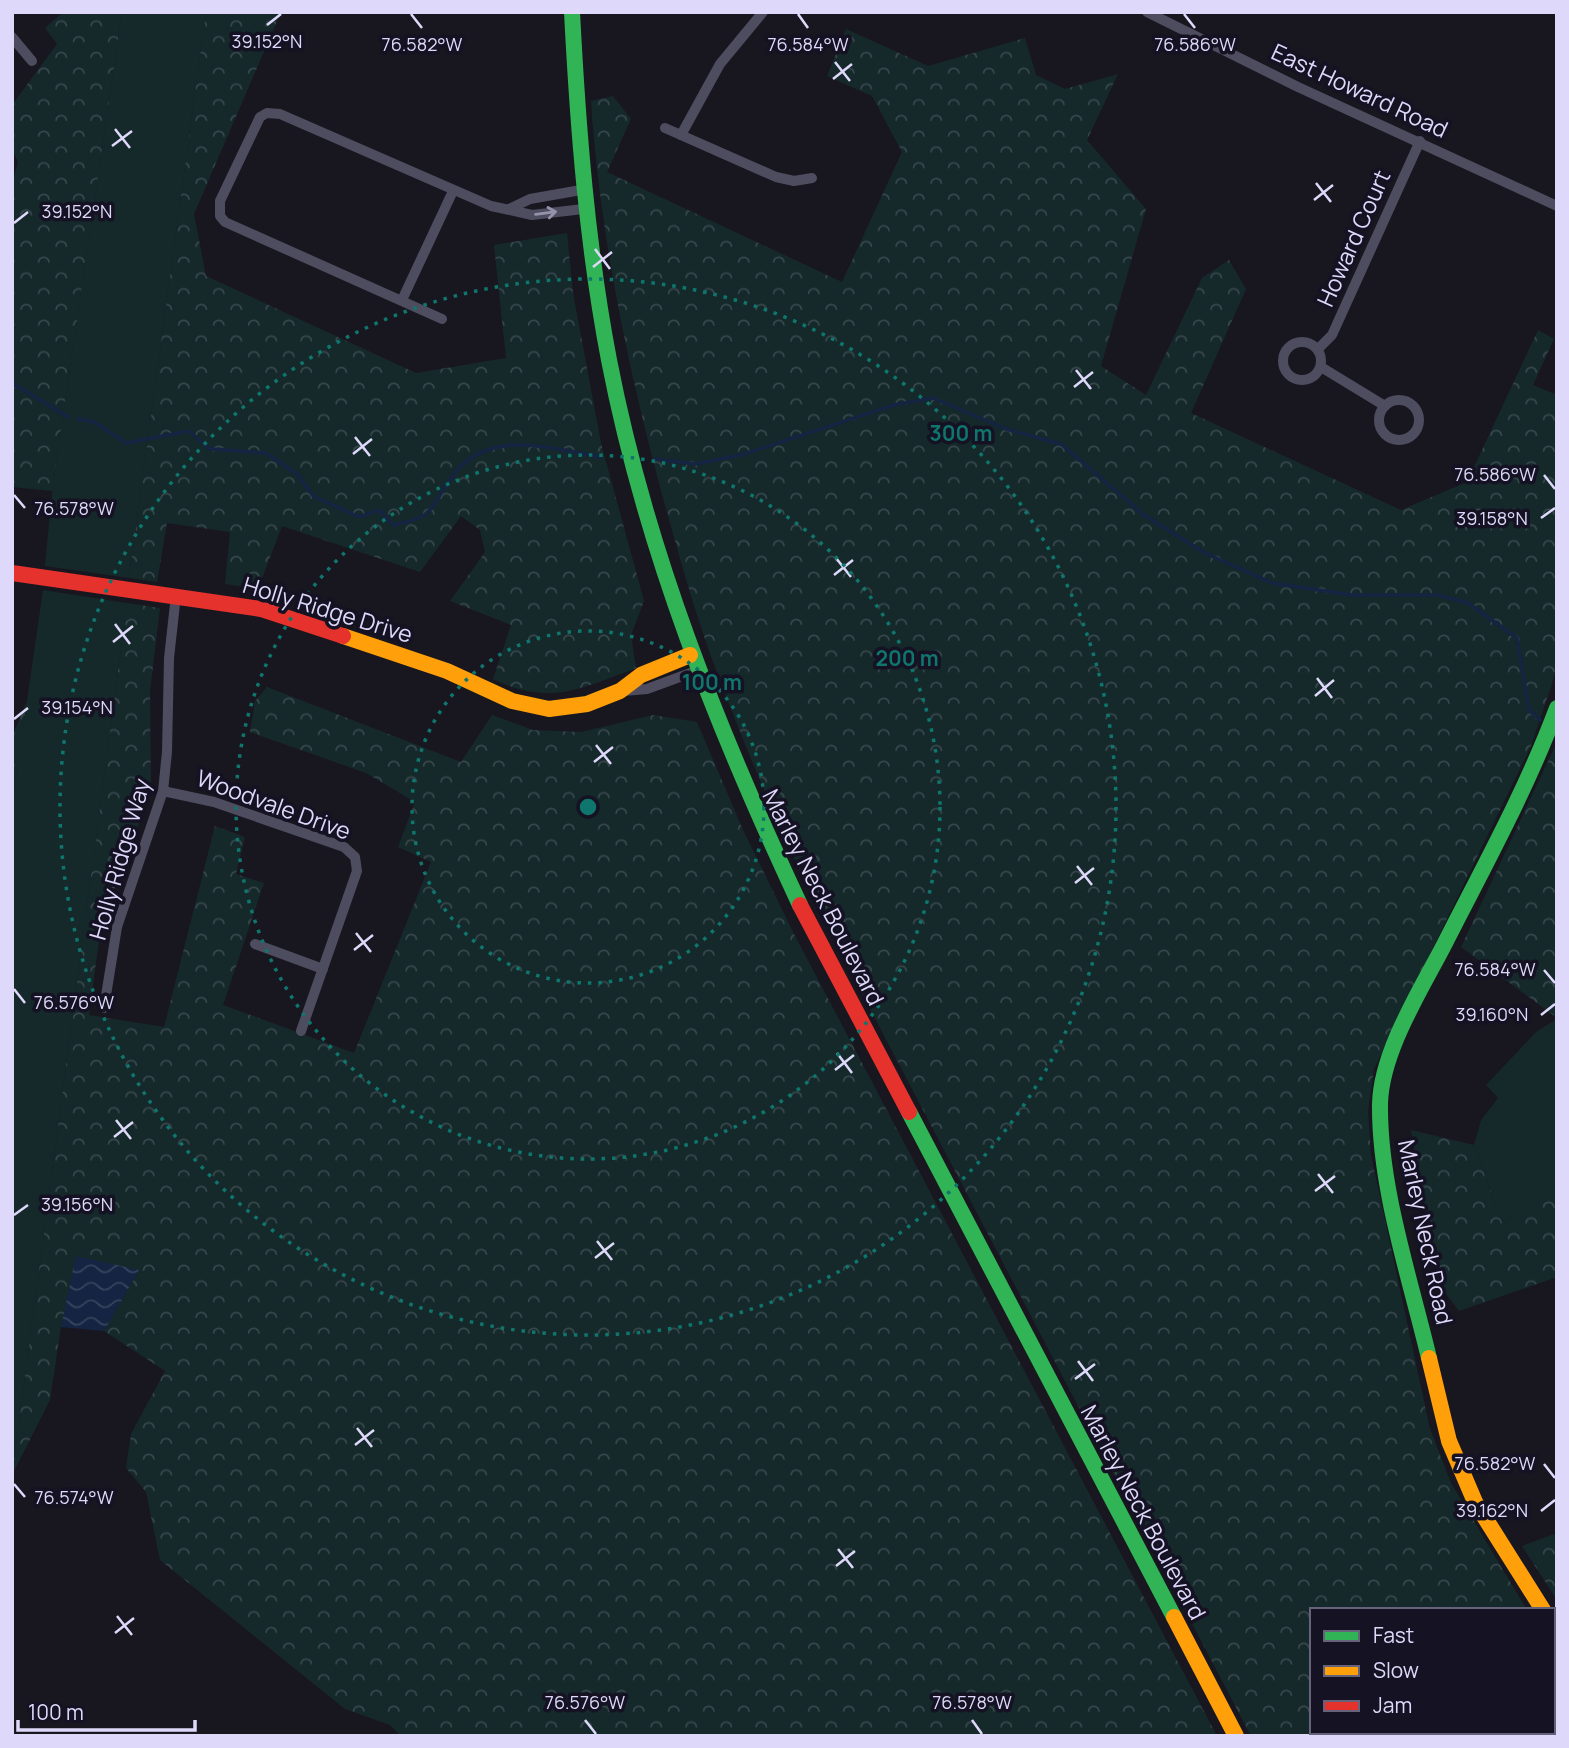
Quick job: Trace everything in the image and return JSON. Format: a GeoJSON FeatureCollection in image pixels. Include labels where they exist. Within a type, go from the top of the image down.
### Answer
{"type":"FeatureCollection","features":[{"type":"Feature","properties":{"kind":"main road","name":"Marley Neck Boulevard"},"geometry":{"type":"LineString","coordinates":[[572,12],[581,190],[608,361],[640,499],[696,671],[744,790],[801,906],[1236,1736]]}},
{"type":"Feature","properties":{"kind":"main road","name":"Holly Ridge Drive"},"geometry":{"type":"LineString","coordinates":[[12,573],[229,602],[293,617],[447,671],[512,701],[530,706],[568,708],[620,691],[641,675],[690,655]]}},
{"type":"Feature","properties":{"kind":"main road","name":"Marley Neck Road"},"geometry":{"type":"LineString","coordinates":[[1542,1608],[1475,1502],[1449,1441],[1389,1191],[1380,1104],[1384,1077],[1409,1015],[1534,769],[1557,708]]}},
{"type":"Feature","properties":{"kind":"street"},"geometry":{"type":"LineString","coordinates":[[681,135],[720,64],[763,12]]}},
{"type":"Feature","properties":{"kind":"street","name":"East Howard Road"},"geometry":{"type":"LineString","coordinates":[[1147,12],[1298,87],[1557,206]]}},
{"type":"Feature","properties":{"kind":"street"},"geometry":{"type":"LineString","coordinates":[[12,37],[32,61]]}},
{"type":"Feature","properties":{"kind":"street"},"geometry":{"type":"LineString","coordinates":[[442,319],[225,222],[220,216],[220,201],[255,123],[267,113],[280,114],[453,191],[509,209],[532,215],[583,209]]}},
{"type":"Feature","properties":{"kind":"street"},"geometry":{"type":"LineString","coordinates":[[664,128],[776,177],[793,181],[812,178]]}},
{"type":"Feature","properties":{"kind":"street","name":"Howard Court"},"geometry":{"type":"LineString","coordinates":[[1318,349],[1332,335],[1420,141]]}},
{"type":"Feature","properties":{"kind":"street"},"geometry":{"type":"LineString","coordinates":[[509,209],[530,199],[581,190]]}},
{"type":"Feature","properties":{"kind":"street"},"geometry":{"type":"LineString","coordinates":[[402,300],[453,191]]}},
{"type":"Feature","properties":{"kind":"street"},"geometry":{"type":"LineString","coordinates":[[1321,367],[1308,380],[1290,377],[1284,369],[1285,351],[1292,344],[1301,341],[1318,349],[1321,367],[1385,407]]}},
{"type":"Feature","properties":{"kind":"street","name":"Holly Ridge Way"},"geometry":{"type":"LineString","coordinates":[[104,1008],[117,927],[163,791],[167,752],[169,658],[176,595]]}},
{"type":"Feature","properties":{"kind":"street","name":"Holly Ridge Drive"},"geometry":{"type":"LineString","coordinates":[[620,691],[647,689],[696,671]]}},
{"type":"Feature","properties":{"kind":"street","name":"Woodvale Drive"},"geometry":{"type":"LineString","coordinates":[[163,791],[214,802],[351,851],[358,863],[302,1031]]}},
{"type":"Feature","properties":{"kind":"street"},"geometry":{"type":"LineString","coordinates":[[255,944],[323,968]]}},
{"type":"Feature","properties":{"kind":"green space"},"geometry":{"type":"Polygon","coordinates":[[[63,12],[122,12],[52,491],[12,487],[12,183],[18,162],[12,149],[12,105],[57,44],[45,28],[63,12]]]}},
{"type":"Feature","properties":{"kind":"green space"},"geometry":{"type":"Polygon","coordinates":[[[122,12],[206,12],[129,578],[45,566],[52,491],[122,12]]]}},
{"type":"Feature","properties":{"kind":"green space"},"geometry":{"type":"Polygon","coordinates":[[[206,12],[281,12],[194,214],[206,276],[416,373],[506,358],[494,245],[567,233],[573,293],[601,443],[644,601],[631,635],[636,668],[566,692],[532,692],[493,679],[511,625],[450,601],[485,552],[480,530],[461,516],[420,572],[282,526],[258,589],[225,584],[230,532],[167,523],[157,582],[129,578],[206,12]]]}},
{"type":"Feature","properties":{"kind":"green space"},"geometry":{"type":"Polygon","coordinates":[[[846,29],[928,66],[1025,38],[1036,75],[1065,89],[1118,74],[1087,140],[1146,209],[1101,366],[1146,395],[1202,278],[1229,260],[1246,289],[1191,413],[1401,510],[1467,482],[1538,330],[1554,339],[1533,385],[1557,395],[1557,664],[1531,746],[1374,1069],[1368,1111],[1371,1155],[1430,1429],[1451,1483],[1526,1608],[1310,1608],[1310,1734],[1555,1734],[1555,1654],[1557,1736],[1251,1736],[813,900],[776,818],[696,613],[650,449],[617,301],[601,202],[591,101],[613,96],[631,119],[607,172],[842,282],[902,152],[872,96],[827,76],[846,29]]]}},
{"type":"Feature","properties":{"kind":"green space"},"geometry":{"type":"Polygon","coordinates":[[[43,590],[127,603],[12,1475],[12,804],[43,590]]]}},
{"type":"Feature","properties":{"kind":"green space"},"geometry":{"type":"Polygon","coordinates":[[[127,603],[160,608],[150,691],[151,791],[101,925],[89,1015],[164,1027],[215,826],[245,837],[236,874],[264,883],[223,1005],[354,1053],[431,862],[398,847],[415,802],[366,773],[250,732],[255,701],[267,687],[461,762],[492,715],[533,730],[581,732],[653,715],[697,722],[743,830],[794,934],[1217,1736],[401,1736],[390,1725],[345,1709],[160,1560],[146,1492],[126,1468],[131,1434],[165,1371],[104,1331],[139,1270],[61,1327],[50,1400],[12,1475],[127,603]]]}},
{"type":"Feature","properties":{"kind":"green space"},"geometry":{"type":"Polygon","coordinates":[[[27,701],[12,804],[12,737],[27,701]]]}},
{"type":"Feature","properties":{"kind":"green space"},"geometry":{"type":"Polygon","coordinates":[[[1557,742],[1557,1018],[1461,947],[1557,742]]]}},
{"type":"Feature","properties":{"kind":"green space"},"geometry":{"type":"Polygon","coordinates":[[[1557,1019],[1557,1177],[1503,1225],[1474,1145],[1481,1120],[1498,1098],[1486,1085],[1537,1031],[1557,1019]]]}},
{"type":"Feature","properties":{"kind":"green space"},"geometry":{"type":"Polygon","coordinates":[[[1411,1130],[1474,1145],[1503,1225],[1557,1177],[1557,1277],[1459,1311],[1438,1283],[1411,1130]]]}},
{"type":"Feature","properties":{"kind":"green space"},"geometry":{"type":"Polygon","coordinates":[[[1557,1533],[1557,1600],[1522,1546],[1557,1533]]]}},
{"type":"Feature","properties":{"kind":"water"},"geometry":{"type":"Polygon","coordinates":[[[76,1256],[139,1270],[104,1331],[61,1327],[76,1256]]]}},
{"type":"Feature","properties":{"kind":"waterway"},"geometry":{"type":"LineString","coordinates":[[12,383],[68,417]]}},
{"type":"Feature","properties":{"kind":"waterway"},"geometry":{"type":"LineString","coordinates":[[655,459],[695,464],[741,455],[894,405],[933,398],[1006,429],[1061,444],[1144,515],[1205,553],[1272,583],[1352,595],[1438,595],[1468,603],[1517,638],[1529,710],[1540,720]]}},
{"type":"Feature","properties":{"kind":"waterway"},"geometry":{"type":"LineString","coordinates":[[78,419],[94,422],[126,443],[189,431],[210,449],[266,453],[298,475],[313,496],[359,517],[379,510],[393,525],[424,515],[465,462],[482,452],[520,445],[561,449],[600,457]]}},
{"type":"Feature","properties":{"kind":"traffic: fast"},"geometry":{"type":"LineString","coordinates":[[572,12],[589,230],[601,317],[624,431],[664,570],[713,706],[800,905]]}},
{"type":"Feature","properties":{"kind":"traffic: fast"},"geometry":{"type":"LineString","coordinates":[[1429,1358],[1390,1200],[1381,1135],[1382,1084],[1403,1023],[1503,829],[1557,708]]}},
{"type":"Feature","properties":{"kind":"traffic: fast"},"geometry":{"type":"LineString","coordinates":[[909,1112],[1174,1617]]}},
{"type":"Feature","properties":{"kind":"traffic: slow"},"geometry":{"type":"LineString","coordinates":[[343,636],[447,671],[512,701],[549,709],[587,704],[620,691],[641,675],[690,655]]}},
{"type":"Feature","properties":{"kind":"traffic: slow"},"geometry":{"type":"LineString","coordinates":[[1429,1358],[1449,1441],[1475,1502],[1542,1608]]}},
{"type":"Feature","properties":{"kind":"traffic: slow"},"geometry":{"type":"LineString","coordinates":[[1174,1617],[1236,1736]]}},
{"type":"Feature","properties":{"kind":"traffic: jam"},"geometry":{"type":"LineString","coordinates":[[12,573],[261,609],[343,636]]}},
{"type":"Feature","properties":{"kind":"traffic: jam"},"geometry":{"type":"LineString","coordinates":[[800,905],[909,1112]]}}]}
